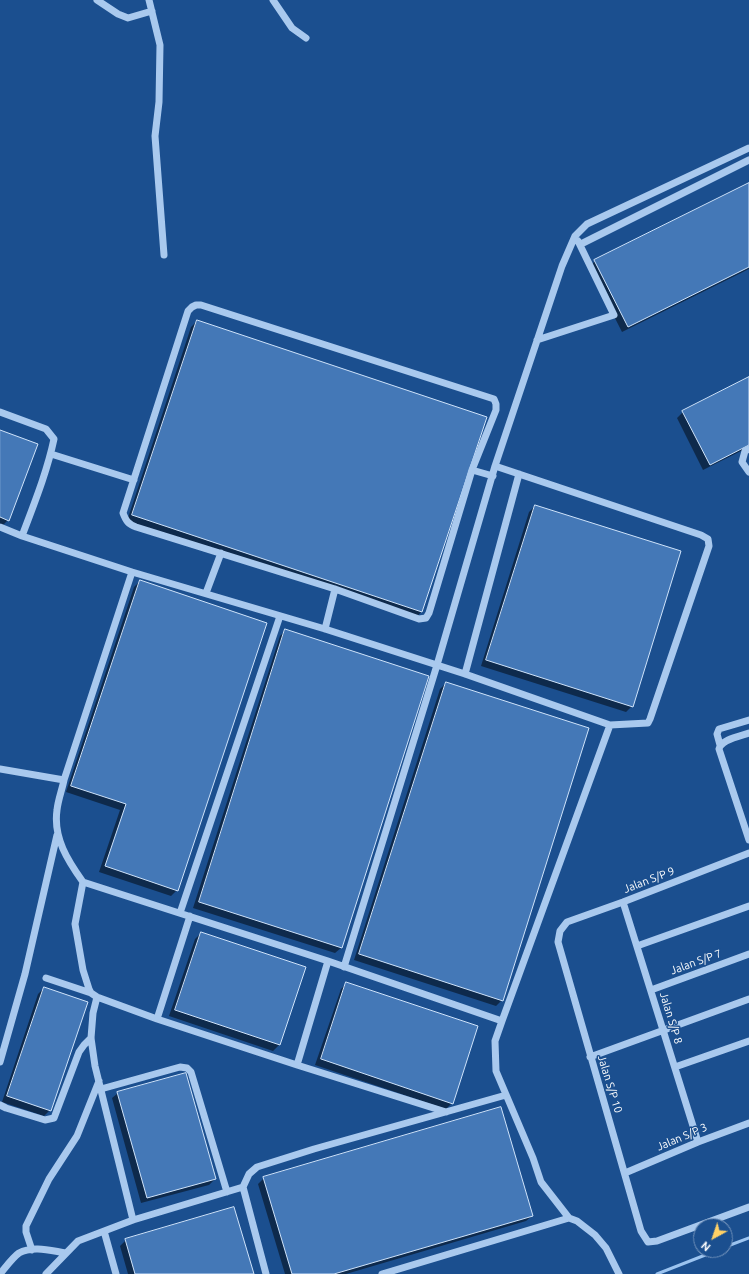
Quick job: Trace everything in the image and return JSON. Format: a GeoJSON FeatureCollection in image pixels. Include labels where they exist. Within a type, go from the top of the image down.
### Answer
{"type":"FeatureCollection","features":[{"type":"Feature","properties":{"kind":"street"},"geometry":{"type":"LineString","coordinates":[[97,0],[118,14],[128,18],[152,11]]}},
{"type":"Feature","properties":{"kind":"street"},"geometry":{"type":"LineString","coordinates":[[149,0],[160,46],[160,102],[155,136],[164,255]]}},
{"type":"Feature","properties":{"kind":"street"},"geometry":{"type":"LineString","coordinates":[[273,0],[292,28],[306,38]]}},
{"type":"Feature","properties":{"kind":"street"},"geometry":{"type":"LineString","coordinates":[[344,967],[438,665],[495,466],[562,266],[575,236],[587,224],[749,148]]}},
{"type":"Feature","properties":{"kind":"street"},"geometry":{"type":"LineString","coordinates":[[581,244],[749,160]]}},
{"type":"Feature","properties":{"kind":"street"},"geometry":{"type":"LineString","coordinates":[[537,340],[614,315],[581,244],[575,236]]}},
{"type":"Feature","properties":{"kind":"street"},"geometry":{"type":"LineString","coordinates":[[200,304],[494,399],[496,410],[472,470],[428,613],[426,618],[419,619],[335,589],[129,524],[123,513],[188,311],[192,307],[200,304]]}},
{"type":"Feature","properties":{"kind":"street"},"geometry":{"type":"LineString","coordinates":[[0,412],[46,429],[54,439],[51,454],[22,536]]}},
{"type":"Feature","properties":{"kind":"street"},"geometry":{"type":"LineString","coordinates":[[749,449],[745,451],[742,462],[749,472]]}},
{"type":"Feature","properties":{"kind":"street"},"geometry":{"type":"LineString","coordinates":[[51,454],[134,480]]}},
{"type":"Feature","properties":{"kind":"street"},"geometry":{"type":"LineString","coordinates":[[0,527],[22,536],[132,572],[325,629],[438,665],[610,725],[648,723],[709,546],[708,539],[701,535],[495,466]]}},
{"type":"Feature","properties":{"kind":"street"},"geometry":{"type":"LineString","coordinates":[[472,470],[492,476]]}},
{"type":"Feature","properties":{"kind":"street"},"geometry":{"type":"LineString","coordinates":[[465,674],[519,474]]}},
{"type":"Feature","properties":{"kind":"street"},"geometry":{"type":"LineString","coordinates":[[206,593],[221,553]]}},
{"type":"Feature","properties":{"kind":"street"},"geometry":{"type":"LineString","coordinates":[[0,1062],[25,974],[57,834],[57,811],[64,780],[132,572]]}},
{"type":"Feature","properties":{"kind":"street"},"geometry":{"type":"LineString","coordinates":[[325,629],[335,589]]}},
{"type":"Feature","properties":{"kind":"street"},"geometry":{"type":"LineString","coordinates":[[180,913],[280,616]]}},
{"type":"Feature","properties":{"kind":"street"},"geometry":{"type":"LineString","coordinates":[[749,720],[719,730],[717,734],[719,747],[749,840]]}},
{"type":"Feature","properties":{"kind":"street"},"geometry":{"type":"LineString","coordinates":[[610,725],[495,1041],[496,1071],[533,1158],[541,1182],[569,1218],[577,1221],[599,1239],[606,1248],[619,1274]]}},
{"type":"Feature","properties":{"kind":"street"},"geometry":{"type":"LineString","coordinates":[[719,747],[724,742],[749,733]]}},
{"type":"Feature","properties":{"kind":"street"},"geometry":{"type":"LineString","coordinates":[[0,769],[64,780]]}},
{"type":"Feature","properties":{"kind":"street"},"geometry":{"type":"LineString","coordinates":[[57,834],[69,862],[83,882],[328,961],[502,1021]]}},
{"type":"Feature","properties":{"kind":"street","name":"Jalan S/P 9"},"geometry":{"type":"LineString","coordinates":[[560,931],[567,922],[749,853]]}},
{"type":"Feature","properties":{"kind":"street"},"geometry":{"type":"LineString","coordinates":[[83,882],[75,924],[83,970],[94,995],[91,1038],[95,1066],[133,1220]]}},
{"type":"Feature","properties":{"kind":"street","name":"Jalan S/P 8"},"geometry":{"type":"LineString","coordinates":[[623,902],[698,1142]]}},
{"type":"Feature","properties":{"kind":"street"},"geometry":{"type":"LineString","coordinates":[[637,946],[749,906]]}},
{"type":"Feature","properties":{"kind":"street"},"geometry":{"type":"LineString","coordinates":[[157,1019],[190,916]]}},
{"type":"Feature","properties":{"kind":"street","name":"Jalan S/P 10"},"geometry":{"type":"LineString","coordinates":[[560,931],[558,942],[641,1232],[648,1242],[657,1241],[749,1207]]}},
{"type":"Feature","properties":{"kind":"street","name":"Jalan S/P 7"},"geometry":{"type":"LineString","coordinates":[[651,990],[749,954]]}},
{"type":"Feature","properties":{"kind":"street"},"geometry":{"type":"LineString","coordinates":[[297,1065],[328,961]]}},
{"type":"Feature","properties":{"kind":"street"},"geometry":{"type":"LineString","coordinates":[[46,978],[157,1019],[446,1112]]}},
{"type":"Feature","properties":{"kind":"street"},"geometry":{"type":"LineString","coordinates":[[590,1057],[749,999]]}},
{"type":"Feature","properties":{"kind":"street"},"geometry":{"type":"LineString","coordinates":[[0,1104],[6,1108],[45,1120],[54,1118],[79,1052],[91,1038]]}},
{"type":"Feature","properties":{"kind":"street"},"geometry":{"type":"LineString","coordinates":[[675,1067],[749,1041]]}},
{"type":"Feature","properties":{"kind":"street"},"geometry":{"type":"LineString","coordinates":[[101,1089],[180,1067],[187,1068],[192,1072],[227,1192]]}},
{"type":"Feature","properties":{"kind":"street"},"geometry":{"type":"LineString","coordinates":[[32,1250],[26,1232],[26,1226],[49,1179],[77,1136],[99,1082]]}},
{"type":"Feature","properties":{"kind":"street"},"geometry":{"type":"LineString","coordinates":[[266,1274],[243,1187],[249,1174],[257,1167],[314,1149],[506,1095]]}},
{"type":"Feature","properties":{"kind":"street","name":"Jalan S/P 3"},"geometry":{"type":"LineString","coordinates":[[625,1174],[698,1142],[749,1123]]}},
{"type":"Feature","properties":{"kind":"street"},"geometry":{"type":"LineString","coordinates":[[46,1274],[78,1241],[133,1220],[243,1187]]}},
{"type":"Feature","properties":{"kind":"street"},"geometry":{"type":"LineString","coordinates":[[382,1274],[569,1218]]}},
{"type":"Feature","properties":{"kind":"street"},"geometry":{"type":"LineString","coordinates":[[104,1231],[116,1274]]}},
{"type":"Feature","properties":{"kind":"street"},"geometry":{"type":"LineString","coordinates":[[0,1274],[19,1253],[39,1249],[66,1253]]}},
{"type":"Feature","properties":{"kind":"building"},"geometry":{"type":"Polygon","coordinates":[[[749,183],[749,267],[628,327],[594,260],[749,183]]]}},
{"type":"Feature","properties":{"kind":"building"},"geometry":{"type":"Polygon","coordinates":[[[197,320],[487,417],[422,612],[132,515],[197,320]]]}},
{"type":"Feature","properties":{"kind":"building"},"geometry":{"type":"Polygon","coordinates":[[[749,377],[749,445],[710,465],[682,411],[749,377]]]}},
{"type":"Feature","properties":{"kind":"building"},"geometry":{"type":"Polygon","coordinates":[[[0,430],[38,444],[9,521],[0,517],[0,430]]]}},
{"type":"Feature","properties":{"kind":"building"},"geometry":{"type":"Polygon","coordinates":[[[535,505],[681,551],[633,707],[486,660],[535,505]]]}},
{"type":"Feature","properties":{"kind":"building"},"geometry":{"type":"Polygon","coordinates":[[[140,580],[267,623],[178,891],[105,866],[126,804],[71,786],[140,580]]]}},
{"type":"Feature","properties":{"kind":"building"},"geometry":{"type":"Polygon","coordinates":[[[285,629],[429,676],[342,948],[199,902],[285,629]]]}},
{"type":"Feature","properties":{"kind":"building"},"geometry":{"type":"Polygon","coordinates":[[[446,682],[589,728],[503,1001],[359,954],[446,682]]]}},
{"type":"Feature","properties":{"kind":"building"},"geometry":{"type":"Polygon","coordinates":[[[201,932],[306,967],[280,1045],[175,1010],[201,932]]]}},
{"type":"Feature","properties":{"kind":"building"},"geometry":{"type":"Polygon","coordinates":[[[346,982],[478,1026],[453,1104],[321,1059],[346,982]]]}},
{"type":"Feature","properties":{"kind":"building"},"geometry":{"type":"Polygon","coordinates":[[[44,987],[88,1002],[51,1111],[7,1096],[44,987]]]}},
{"type":"Feature","properties":{"kind":"building"},"geometry":{"type":"Polygon","coordinates":[[[186,1073],[216,1179],[147,1198],[117,1092],[186,1073]]]}},
{"type":"Feature","properties":{"kind":"building"},"geometry":{"type":"Polygon","coordinates":[[[501,1107],[533,1216],[334,1274],[292,1274],[263,1177],[501,1107]]]}},
{"type":"Feature","properties":{"kind":"building"},"geometry":{"type":"Polygon","coordinates":[[[234,1207],[254,1274],[135,1274],[125,1239],[234,1207]]]}},
{"type":"Feature","properties":{"kind":"waterway"},"geometry":{"type":"LineString","coordinates":[[733,1244],[749,1238]]}},
{"type":"Feature","properties":{"kind":"waterway"},"geometry":{"type":"LineString","coordinates":[[657,1274],[698,1258]]}}]}
